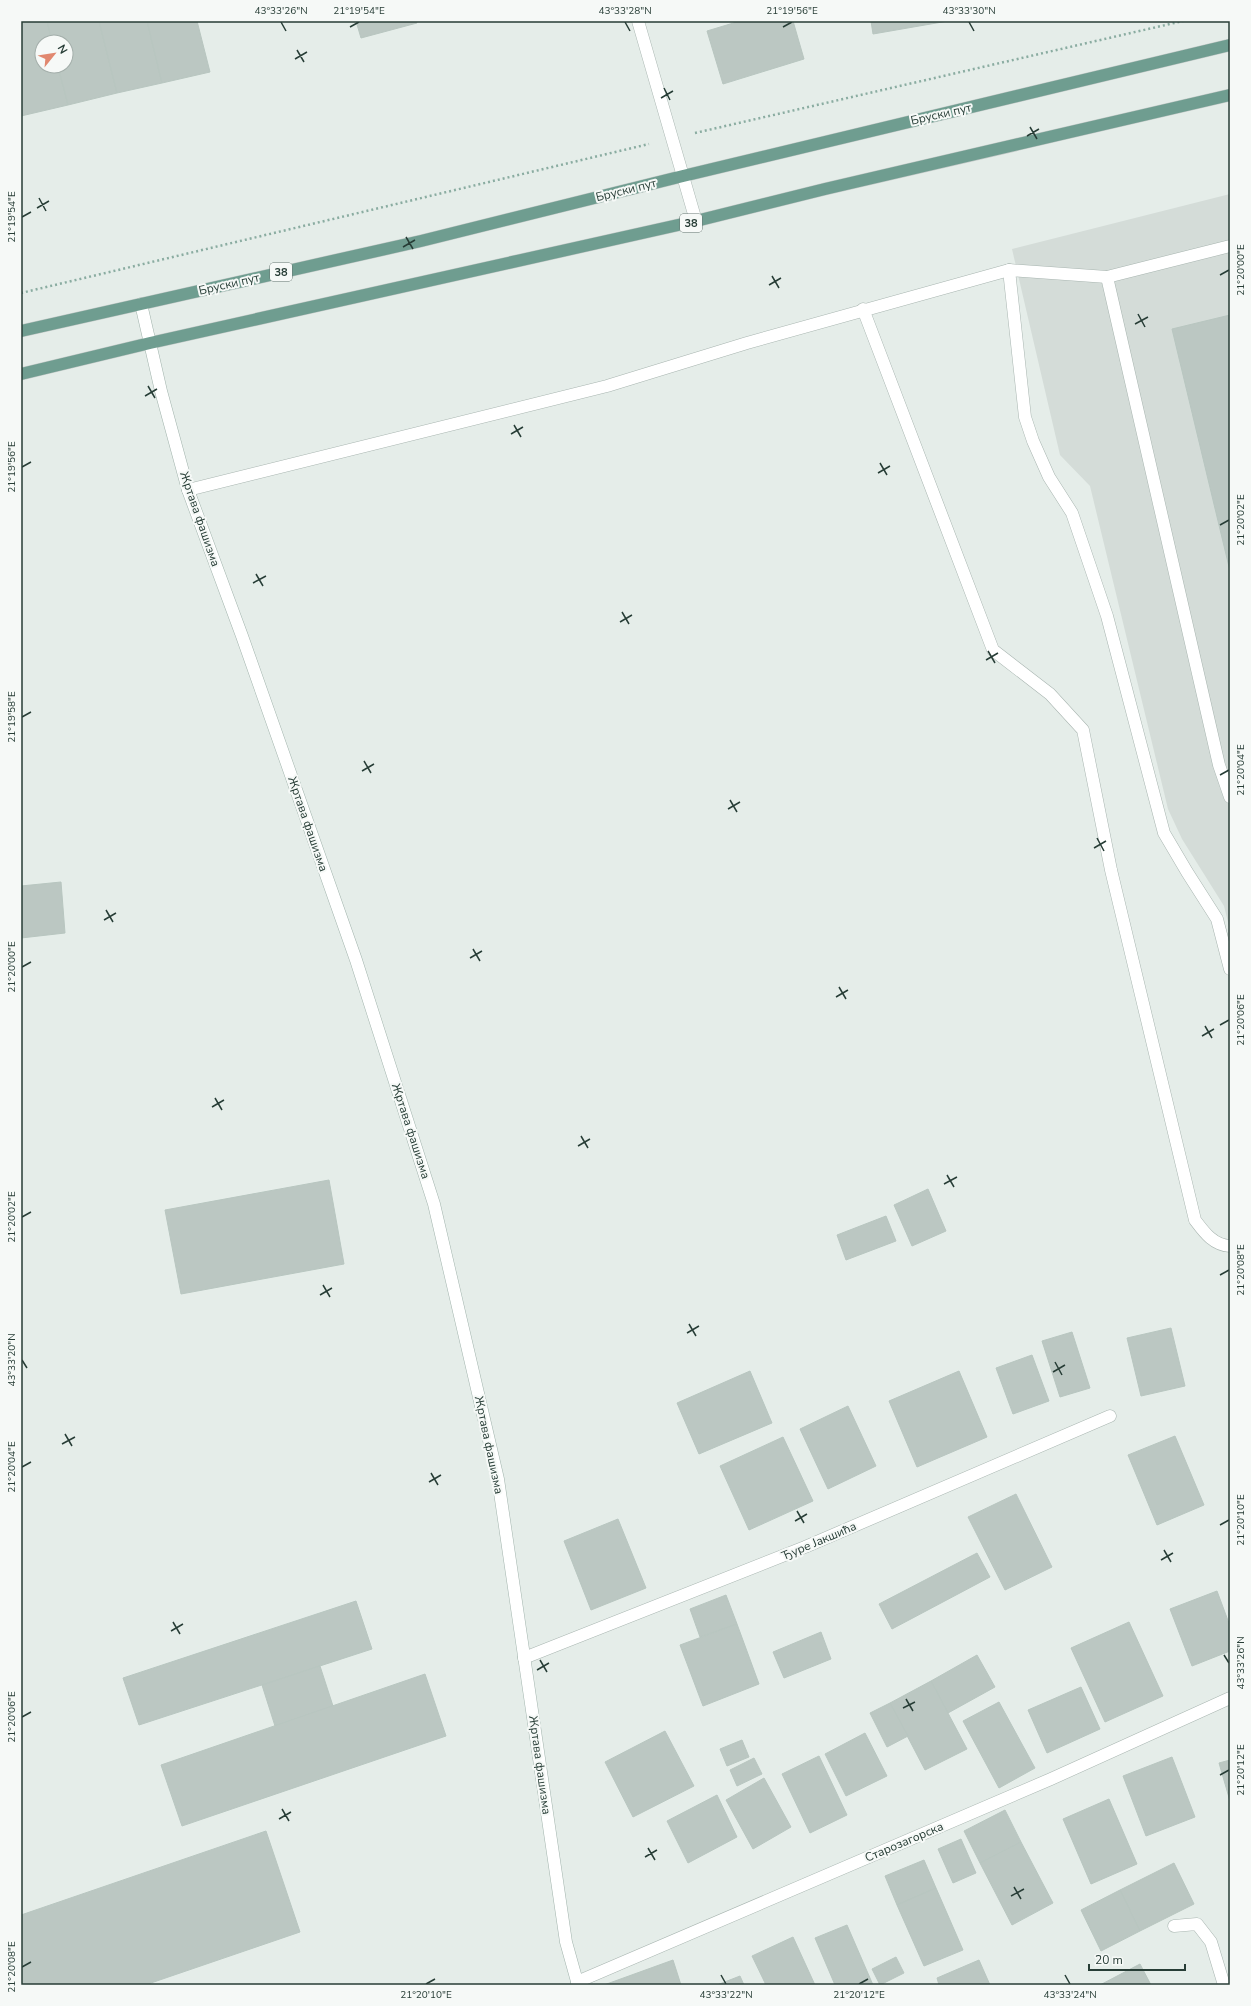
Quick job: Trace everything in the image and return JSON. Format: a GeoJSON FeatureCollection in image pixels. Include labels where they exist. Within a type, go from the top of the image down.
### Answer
{"type":"FeatureCollection","features":[{"type":"Feature","properties":{"kind":"main road","name":"Бруски пут"},"geometry":{"type":"LineString","coordinates":[[21,331],[421,241],[683,176],[1230,45]]}},
{"type":"Feature","properties":{"kind":"main road","name":"38"},"geometry":{"type":"LineString","coordinates":[[21,374],[150,343],[696,222],[825,189],[1230,95]]}},
{"type":"Feature","properties":{"kind":"street"},"geometry":{"type":"LineString","coordinates":[[638,21],[696,222]]}},
{"type":"Feature","properties":{"kind":"street"},"geometry":{"type":"LineString","coordinates":[[188,490],[607,386],[747,343],[1009,270],[1107,276],[1230,246]]}},
{"type":"Feature","properties":{"kind":"street"},"geometry":{"type":"LineString","coordinates":[[1009,270],[1025,417],[1049,477],[1072,513],[1107,616],[1164,833],[1187,872],[1218,919],[1230,969]]}},
{"type":"Feature","properties":{"kind":"street"},"geometry":{"type":"LineString","coordinates":[[1107,276],[1219,765],[1230,797]]}},
{"type":"Feature","properties":{"kind":"street","name":"Жртава фашизма"},"geometry":{"type":"LineString","coordinates":[[140,304],[188,490],[242,636],[356,960],[434,1204],[498,1479],[566,1942],[577,1984]]}},
{"type":"Feature","properties":{"kind":"street"},"geometry":{"type":"LineString","coordinates":[[863,310],[992,650],[1050,694],[1083,730],[1111,870],[1195,1220],[1208,1237],[1224,1245],[1230,1246]]}},
{"type":"Feature","properties":{"kind":"street","name":"Ђуре Јакшића"},"geometry":{"type":"LineString","coordinates":[[524,1658],[805,1547],[1110,1416]]}},
{"type":"Feature","properties":{"kind":"street","name":"Старозагорска"},"geometry":{"type":"LineString","coordinates":[[577,1984],[1051,1779],[1230,1698]]}},
{"type":"Feature","properties":{"kind":"street"},"geometry":{"type":"LineString","coordinates":[[1174,1926],[1197,1924],[1211,1942],[1224,1985]]}},
{"type":"Feature","properties":{"kind":"path"},"geometry":{"type":"LineString","coordinates":[[21,293],[672,139],[1183,21]]}},
{"type":"Feature","properties":{"kind":"shaded area"},"geometry":{"type":"Polygon","coordinates":[[[1230,194],[1230,930],[1224,906],[1182,839],[1168,809],[1090,486],[1060,455],[1012,249],[1230,194]]]}},
{"type":"Feature","properties":{"kind":"building"},"geometry":{"type":"Polygon","coordinates":[[[21,21],[47,21],[50,34],[34,34],[34,74],[60,74],[68,105],[21,116],[21,21]]]}},
{"type":"Feature","properties":{"kind":"building"},"geometry":{"type":"Polygon","coordinates":[[[47,21],[99,21],[117,93],[68,105],[60,74],[74,74],[74,34],[50,34],[47,21]]]}},
{"type":"Feature","properties":{"kind":"building"},"geometry":{"type":"Polygon","coordinates":[[[99,21],[147,21],[162,83],[117,93],[99,21]]]}},
{"type":"Feature","properties":{"kind":"building"},"geometry":{"type":"Polygon","coordinates":[[[147,21],[197,21],[210,72],[162,83],[147,21]]]}},
{"type":"Feature","properties":{"kind":"building"},"geometry":{"type":"Polygon","coordinates":[[[356,21],[416,21],[417,23],[361,38],[356,21]]]}},
{"type":"Feature","properties":{"kind":"building"},"geometry":{"type":"Polygon","coordinates":[[[740,21],[793,21],[804,59],[723,84],[707,31],[740,21]]]}},
{"type":"Feature","properties":{"kind":"building"},"geometry":{"type":"Polygon","coordinates":[[[871,21],[948,21],[873,34],[871,21]]]}},
{"type":"Feature","properties":{"kind":"building"},"geometry":{"type":"Polygon","coordinates":[[[1230,315],[1230,571],[1172,329],[1230,315]]]}},
{"type":"Feature","properties":{"kind":"building"},"geometry":{"type":"Polygon","coordinates":[[[61,882],[65,933],[21,938],[21,886],[61,882]]]}},
{"type":"Feature","properties":{"kind":"building"},"geometry":{"type":"Polygon","coordinates":[[[329,1180],[344,1264],[181,1294],[165,1210],[329,1180]]]}},
{"type":"Feature","properties":{"kind":"building"},"geometry":{"type":"Polygon","coordinates":[[[928,1189],[946,1231],[912,1246],[894,1205],[928,1189]]]}},
{"type":"Feature","properties":{"kind":"building"},"geometry":{"type":"Polygon","coordinates":[[[886,1216],[896,1241],[846,1260],[837,1235],[886,1216]]]}},
{"type":"Feature","properties":{"kind":"building"},"geometry":{"type":"Polygon","coordinates":[[[1171,1328],[1185,1386],[1141,1396],[1127,1338],[1171,1328]]]}},
{"type":"Feature","properties":{"kind":"building"},"geometry":{"type":"Polygon","coordinates":[[[1072,1332],[1090,1388],[1060,1397],[1042,1341],[1072,1332]]]}},
{"type":"Feature","properties":{"kind":"building"},"geometry":{"type":"Polygon","coordinates":[[[1032,1355],[1049,1401],[1013,1414],[996,1368],[1032,1355]]]}},
{"type":"Feature","properties":{"kind":"building"},"geometry":{"type":"Polygon","coordinates":[[[750,1371],[772,1423],[699,1454],[677,1403],[750,1371]]]}},
{"type":"Feature","properties":{"kind":"building"},"geometry":{"type":"Polygon","coordinates":[[[959,1371],[987,1437],[917,1467],[889,1401],[959,1371]]]}},
{"type":"Feature","properties":{"kind":"building"},"geometry":{"type":"Polygon","coordinates":[[[848,1406],[876,1466],[828,1489],[800,1429],[848,1406]]]}},
{"type":"Feature","properties":{"kind":"building"},"geometry":{"type":"Polygon","coordinates":[[[1175,1436],[1204,1505],[1157,1525],[1128,1455],[1175,1436]]]}},
{"type":"Feature","properties":{"kind":"building"},"geometry":{"type":"Polygon","coordinates":[[[783,1437],[813,1501],[749,1530],[720,1466],[783,1437]]]}},
{"type":"Feature","properties":{"kind":"building"},"geometry":{"type":"Polygon","coordinates":[[[1016,1494],[1052,1567],[1005,1590],[968,1517],[1016,1494]]]}},
{"type":"Feature","properties":{"kind":"building"},"geometry":{"type":"Polygon","coordinates":[[[618,1519],[646,1588],[591,1610],[564,1541],[618,1519]]]}},
{"type":"Feature","properties":{"kind":"building"},"geometry":{"type":"Polygon","coordinates":[[[977,1553],[990,1577],[892,1629],[879,1604],[977,1553]]]}},
{"type":"Feature","properties":{"kind":"building"},"geometry":{"type":"Polygon","coordinates":[[[1217,1591],[1230,1626],[1230,1651],[1192,1666],[1170,1609],[1217,1591]]]}},
{"type":"Feature","properties":{"kind":"building"},"geometry":{"type":"Polygon","coordinates":[[[726,1595],[737,1624],[700,1637],[690,1609],[726,1595]]]}},
{"type":"Feature","properties":{"kind":"building"},"geometry":{"type":"Polygon","coordinates":[[[356,1601],[372,1649],[139,1725],[123,1678],[356,1601]]]}},
{"type":"Feature","properties":{"kind":"building"},"geometry":{"type":"Polygon","coordinates":[[[1129,1622],[1163,1696],[1105,1722],[1071,1648],[1129,1622]]]}},
{"type":"Feature","properties":{"kind":"building"},"geometry":{"type":"Polygon","coordinates":[[[737,1624],[759,1684],[703,1706],[680,1645],[737,1624]]]}},
{"type":"Feature","properties":{"kind":"building"},"geometry":{"type":"Polygon","coordinates":[[[821,1632],[831,1659],[784,1678],[773,1652],[821,1632]]]}},
{"type":"Feature","properties":{"kind":"building"},"geometry":{"type":"Polygon","coordinates":[[[977,1655],[995,1687],[948,1713],[931,1681],[977,1655]]]}},
{"type":"Feature","properties":{"kind":"building"},"geometry":{"type":"Polygon","coordinates":[[[320,1666],[333,1706],[275,1726],[262,1685],[320,1666]]]}},
{"type":"Feature","properties":{"kind":"building"},"geometry":{"type":"Polygon","coordinates":[[[425,1674],[446,1736],[182,1826],[161,1765],[425,1674]]]}},
{"type":"Feature","properties":{"kind":"building"},"geometry":{"type":"Polygon","coordinates":[[[931,1681],[967,1749],[925,1770],[890,1703],[931,1681]]]}},
{"type":"Feature","properties":{"kind":"building"},"geometry":{"type":"Polygon","coordinates":[[[1081,1687],[1100,1729],[1047,1753],[1028,1710],[1081,1687]]]}},
{"type":"Feature","properties":{"kind":"building"},"geometry":{"type":"Polygon","coordinates":[[[999,1702],[1035,1768],[999,1788],[963,1721],[999,1702]]]}},
{"type":"Feature","properties":{"kind":"building"},"geometry":{"type":"Polygon","coordinates":[[[890,1703],[908,1736],[887,1747],[870,1713],[890,1703]]]}},
{"type":"Feature","properties":{"kind":"building"},"geometry":{"type":"Polygon","coordinates":[[[665,1731],[694,1786],[633,1817],[605,1762],[665,1731]]]}},
{"type":"Feature","properties":{"kind":"building"},"geometry":{"type":"Polygon","coordinates":[[[865,1733],[887,1776],[846,1796],[825,1754],[865,1733]]]}},
{"type":"Feature","properties":{"kind":"building"},"geometry":{"type":"Polygon","coordinates":[[[742,1740],[749,1757],[727,1766],[720,1749],[742,1740]]]}},
{"type":"Feature","properties":{"kind":"building"},"geometry":{"type":"Polygon","coordinates":[[[819,1756],[847,1815],[810,1833],[782,1774],[819,1756]]]}},
{"type":"Feature","properties":{"kind":"building"},"geometry":{"type":"Polygon","coordinates":[[[1172,1757],[1195,1817],[1146,1836],[1123,1776],[1172,1757]]]}},
{"type":"Feature","properties":{"kind":"building"},"geometry":{"type":"Polygon","coordinates":[[[754,1758],[762,1774],[737,1786],[730,1770],[754,1758]]]}},
{"type":"Feature","properties":{"kind":"building"},"geometry":{"type":"Polygon","coordinates":[[[1230,1760],[1230,1801],[1219,1763],[1230,1760]]]}},
{"type":"Feature","properties":{"kind":"building"},"geometry":{"type":"Polygon","coordinates":[[[764,1778],[791,1827],[753,1849],[726,1800],[764,1778]]]}},
{"type":"Feature","properties":{"kind":"building"},"geometry":{"type":"Polygon","coordinates":[[[717,1795],[737,1837],[688,1863],[667,1821],[717,1795]]]}},
{"type":"Feature","properties":{"kind":"building"},"geometry":{"type":"Polygon","coordinates":[[[1109,1799],[1137,1864],[1091,1884],[1063,1819],[1109,1799]]]}},
{"type":"Feature","properties":{"kind":"building"},"geometry":{"type":"Polygon","coordinates":[[[1005,1810],[1021,1842],[980,1863],[964,1831],[1005,1810]]]}},
{"type":"Feature","properties":{"kind":"building"},"geometry":{"type":"Polygon","coordinates":[[[266,1831],[300,1932],[145,1985],[22,1985],[21,1915],[266,1831]]]}},
{"type":"Feature","properties":{"kind":"building"},"geometry":{"type":"Polygon","coordinates":[[[961,1839],[976,1873],[953,1883],[938,1849],[961,1839]]]}},
{"type":"Feature","properties":{"kind":"building"},"geometry":{"type":"Polygon","coordinates":[[[1021,1842],[1053,1903],[1012,1925],[980,1863],[1021,1842]]]}},
{"type":"Feature","properties":{"kind":"building"},"geometry":{"type":"Polygon","coordinates":[[[924,1860],[936,1888],[897,1905],[885,1876],[924,1860]]]}},
{"type":"Feature","properties":{"kind":"building"},"geometry":{"type":"Polygon","coordinates":[[[1174,1863],[1194,1904],[1140,1931],[1120,1890],[1174,1863]]]}},
{"type":"Feature","properties":{"kind":"building"},"geometry":{"type":"Polygon","coordinates":[[[936,1888],[963,1950],[924,1966],[897,1905],[936,1888]]]}},
{"type":"Feature","properties":{"kind":"building"},"geometry":{"type":"Polygon","coordinates":[[[1120,1890],[1140,1931],[1101,1951],[1081,1910],[1120,1890]]]}},
{"type":"Feature","properties":{"kind":"building"},"geometry":{"type":"Polygon","coordinates":[[[847,1925],[873,1985],[835,1985],[815,1938],[847,1925]]]}},
{"type":"Feature","properties":{"kind":"building"},"geometry":{"type":"Polygon","coordinates":[[[793,1937],[815,1985],[766,1985],[752,1956],[793,1937]]]}},
{"type":"Feature","properties":{"kind":"building"},"geometry":{"type":"Polygon","coordinates":[[[896,1957],[904,1973],[880,1985],[872,1969],[896,1957]]]}},
{"type":"Feature","properties":{"kind":"building"},"geometry":{"type":"Polygon","coordinates":[[[673,1960],[681,1985],[604,1985],[673,1960]]]}},
{"type":"Feature","properties":{"kind":"building"},"geometry":{"type":"Polygon","coordinates":[[[979,1960],[990,1985],[939,1985],[937,1978],[979,1960]]]}},
{"type":"Feature","properties":{"kind":"building"},"geometry":{"type":"Polygon","coordinates":[[[1140,1964],[1151,1985],[1100,1985],[1140,1964]]]}},
{"type":"Feature","properties":{"kind":"building"},"geometry":{"type":"Polygon","coordinates":[[[740,1976],[744,1985],[717,1985],[740,1976]]]}}]}
